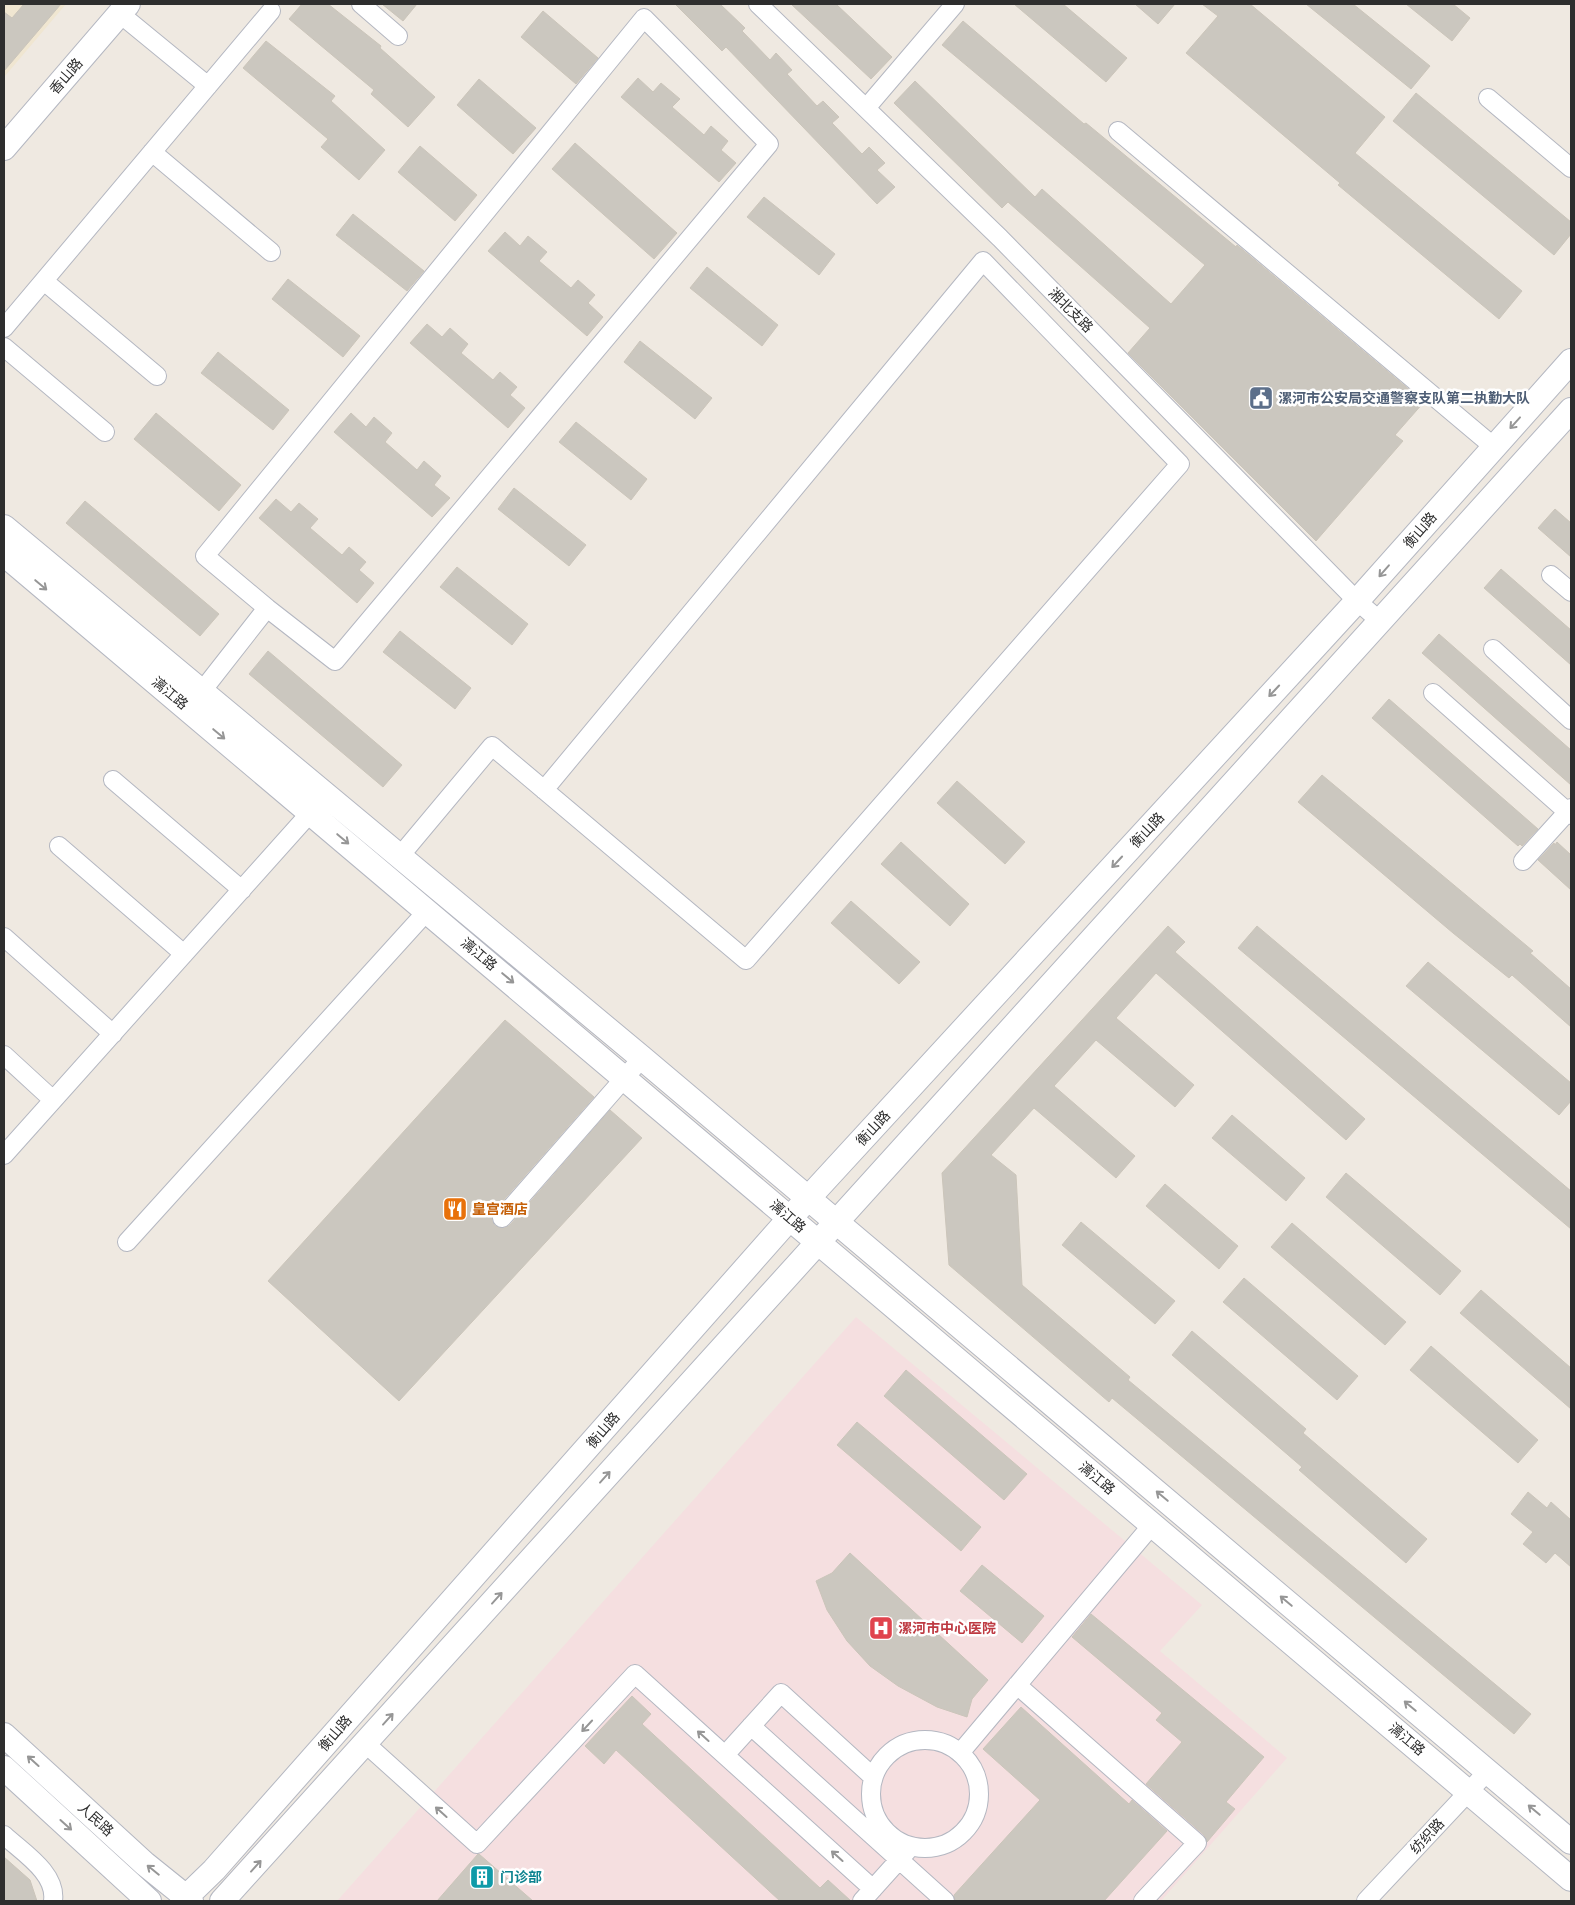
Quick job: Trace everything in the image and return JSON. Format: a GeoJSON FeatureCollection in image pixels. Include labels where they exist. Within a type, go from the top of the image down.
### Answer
{"type":"FeatureCollection","features":[{"type":"Feature","properties":{"kind":"street"},"geometry":{"type":"LineString","coordinates":[[361,4],[398,36]]}},
{"type":"Feature","properties":{"kind":"street","name":"湘北支路"},"geometry":{"type":"LineString","coordinates":[[758,4],[1000,238],[1357,601],[1380,621]]}},
{"type":"Feature","properties":{"kind":"street"},"geometry":{"type":"LineString","coordinates":[[866,107],[954,4]]}},
{"type":"Feature","properties":{"kind":"street"},"geometry":{"type":"LineString","coordinates":[[124,8],[208,86]]}},
{"type":"Feature","properties":{"kind":"street","name":"香山路"},"geometry":{"type":"LineString","coordinates":[[4,148],[124,8]]}},
{"type":"Feature","properties":{"kind":"street"},"geometry":{"type":"LineString","coordinates":[[4,328],[271,11]]}},
{"type":"Feature","properties":{"kind":"street"},"geometry":{"type":"LineString","coordinates":[[644,18],[770,144],[335,661],[266,608],[205,556],[644,18]]}},
{"type":"Feature","properties":{"kind":"street"},"geometry":{"type":"LineString","coordinates":[[1488,98],[1571,168]]}},
{"type":"Feature","properties":{"kind":"street"},"geometry":{"type":"LineString","coordinates":[[1118,131],[1494,446]]}},
{"type":"Feature","properties":{"kind":"street"},"geometry":{"type":"LineString","coordinates":[[152,152],[272,252]]}},
{"type":"Feature","properties":{"kind":"street"},"geometry":{"type":"LineString","coordinates":[[400,856],[492,746],[544,790],[746,960],[1180,464],[983,261],[544,790]]}},
{"type":"Feature","properties":{"kind":"street"},"geometry":{"type":"LineString","coordinates":[[44,281],[157,376]]}},
{"type":"Feature","properties":{"kind":"street"},"geometry":{"type":"LineString","coordinates":[[4,347],[105,432]]}},
{"type":"Feature","properties":{"kind":"street","name":"衡山路"},"geometry":{"type":"LineString","coordinates":[[187,1900],[790,1218],[1357,601],[1571,361]]}},
{"type":"Feature","properties":{"kind":"street"},"geometry":{"type":"LineString","coordinates":[[222,1901],[366,1744],[817,1241],[1571,410]]}},
{"type":"Feature","properties":{"kind":"street","name":"漓江路"},"geometry":{"type":"LineString","coordinates":[[4,527],[195,700],[312,812],[1571,1879]]}},
{"type":"Feature","properties":{"kind":"street","name":"漓江路"},"geometry":{"type":"LineString","coordinates":[[4,554],[400,856],[836,1221],[1571,1842]]}},
{"type":"Feature","properties":{"kind":"street"},"geometry":{"type":"LineString","coordinates":[[1551,575],[1571,592]]}},
{"type":"Feature","properties":{"kind":"street"},"geometry":{"type":"LineString","coordinates":[[195,700],[266,608]]}},
{"type":"Feature","properties":{"kind":"street"},"geometry":{"type":"LineString","coordinates":[[1493,649],[1571,720]]}},
{"type":"Feature","properties":{"kind":"street"},"geometry":{"type":"LineString","coordinates":[[1433,692],[1570,812],[1523,861]]}},
{"type":"Feature","properties":{"kind":"street"},"geometry":{"type":"LineString","coordinates":[[113,780],[242,890]]}},
{"type":"Feature","properties":{"kind":"street"},"geometry":{"type":"LineString","coordinates":[[4,1155],[312,812]]}},
{"type":"Feature","properties":{"kind":"street"},"geometry":{"type":"LineString","coordinates":[[59,846],[184,954]]}},
{"type":"Feature","properties":{"kind":"street"},"geometry":{"type":"LineString","coordinates":[[127,1242],[428,910]]}},
{"type":"Feature","properties":{"kind":"street"},"geometry":{"type":"LineString","coordinates":[[4,937],[113,1034]]}},
{"type":"Feature","properties":{"kind":"street"},"geometry":{"type":"LineString","coordinates":[[4,1055],[53,1100]]}},
{"type":"Feature","properties":{"kind":"street"},"geometry":{"type":"LineString","coordinates":[[502,1218],[642,1058]]}},
{"type":"Feature","properties":{"kind":"street"},"geometry":{"type":"LineString","coordinates":[[960,1753],[1152,1525]]}},
{"type":"Feature","properties":{"kind":"street"},"geometry":{"type":"LineString","coordinates":[[366,1744],[477,1844],[635,1674],[725,1755],[868,1895],[912,1846]]}},
{"type":"Feature","properties":{"kind":"street"},"geometry":{"type":"LineString","coordinates":[[1017,1685],[1197,1842],[1143,1901]]}},
{"type":"Feature","properties":{"kind":"street"},"geometry":{"type":"LineString","coordinates":[[725,1755],[781,1694],[873,1777]]}},
{"type":"Feature","properties":{"kind":"street"},"geometry":{"type":"LineString","coordinates":[[751,1726],[945,1901]]}},
{"type":"Feature","properties":{"kind":"street","name":"人民路"},"geometry":{"type":"LineString","coordinates":[[4,1735],[187,1900]]}},
{"type":"Feature","properties":{"kind":"street"},"geometry":{"type":"LineString","coordinates":[[927,1740],[944,1744],[960,1753],[971,1767],[978,1784],[978,1802],[973,1819],[962,1833],[947,1843],[930,1848],[912,1846],[895,1839],[882,1827],[874,1812],[871,1795],[873,1777],[881,1762],[894,1750],[910,1742],[927,1740]]}},
{"type":"Feature","properties":{"kind":"street","name":"人民路"},"geometry":{"type":"LineString","coordinates":[[5,1771],[149,1901]]}},
{"type":"Feature","properties":{"kind":"street","name":"纺织路"},"geometry":{"type":"LineString","coordinates":[[1366,1901],[1488,1771]]}},
{"type":"Feature","properties":{"kind":"street"},"geometry":{"type":"LineString","coordinates":[[4,1835],[46,1875],[54,1893],[53,1901]]}},
{"type":"Feature","properties":{"kind":"shaded area"},"geometry":{"type":"Polygon","coordinates":[[[4,4],[66,4],[5,76],[4,75],[4,4]]]}},
{"type":"Feature","properties":{"kind":"shaded area","name":"漯河市中心医院"},"geometry":{"type":"Polygon","coordinates":[[[856,1317],[1202,1605],[1160,1651],[1287,1758],[1161,1901],[337,1901],[856,1317]]]}},
{"type":"Feature","properties":{"kind":"building"},"geometry":{"type":"Polygon","coordinates":[[[24,4],[61,4],[4,71],[4,12],[12,18],[24,4]]]}},
{"type":"Feature","properties":{"kind":"building"},"geometry":{"type":"Polygon","coordinates":[[[302,4],[328,4],[381,46],[380,48],[435,97],[408,127],[371,94],[374,90],[289,19],[302,4]]]}},
{"type":"Feature","properties":{"kind":"building"},"geometry":{"type":"Polygon","coordinates":[[[382,4],[417,4],[403,21],[382,4]]]}},
{"type":"Feature","properties":{"kind":"building"},"geometry":{"type":"Polygon","coordinates":[[[675,4],[720,4],[745,28],[742,31],[770,60],[776,53],[792,70],[787,74],[817,106],[823,101],[839,117],[832,123],[862,154],[869,147],[885,163],[877,170],[895,187],[877,204],[726,47],[722,51],[675,4]]]}},
{"type":"Feature","properties":{"kind":"building"},"geometry":{"type":"Polygon","coordinates":[[[791,4],[836,4],[892,57],[871,79],[791,4]]]}},
{"type":"Feature","properties":{"kind":"building"},"geometry":{"type":"Polygon","coordinates":[[[1014,4],[1063,4],[1127,58],[1106,82],[1014,4]]]}},
{"type":"Feature","properties":{"kind":"building"},"geometry":{"type":"Polygon","coordinates":[[[1135,4],[1175,4],[1158,24],[1135,4]]]}},
{"type":"Feature","properties":{"kind":"building"},"geometry":{"type":"Polygon","coordinates":[[[1202,4],[1250,4],[1385,117],[1355,153],[1522,291],[1499,319],[1338,185],[1340,183],[1186,53],[1218,16],[1202,4]]]}},
{"type":"Feature","properties":{"kind":"building"},"geometry":{"type":"Polygon","coordinates":[[[1306,4],[1353,4],[1430,66],[1411,89],[1306,4]]]}},
{"type":"Feature","properties":{"kind":"building"},"geometry":{"type":"Polygon","coordinates":[[[1406,4],[1453,4],[1470,18],[1452,41],[1406,4]]]}},
{"type":"Feature","properties":{"kind":"building"},"geometry":{"type":"Polygon","coordinates":[[[543,11],[598,58],[576,84],[521,37],[543,11]]]}},
{"type":"Feature","properties":{"kind":"building"},"geometry":{"type":"Polygon","coordinates":[[[963,21],[1084,124],[1086,123],[1236,247],[1237,245],[1424,402],[1395,435],[1403,441],[1316,541],[1128,353],[1150,328],[1008,202],[1002,208],[894,103],[915,81],[1035,197],[1042,189],[1171,304],[1205,265],[942,45],[963,21]]]}},
{"type":"Feature","properties":{"kind":"building"},"geometry":{"type":"Polygon","coordinates":[[[266,41],[335,96],[331,101],[385,150],[359,180],[321,147],[328,139],[243,68],[266,41]]]}},
{"type":"Feature","properties":{"kind":"building"},"geometry":{"type":"Polygon","coordinates":[[[638,78],[653,92],[661,83],[680,99],[672,107],[704,135],[711,126],[728,141],[721,150],[736,163],[719,182],[621,97],[638,78]]]}},
{"type":"Feature","properties":{"kind":"building"},"geometry":{"type":"Polygon","coordinates":[[[479,79],[536,128],[513,154],[457,105],[479,79]]]}},
{"type":"Feature","properties":{"kind":"building"},"geometry":{"type":"Polygon","coordinates":[[[1416,93],[1571,222],[1571,234],[1554,255],[1393,121],[1416,93]]]}},
{"type":"Feature","properties":{"kind":"building"},"geometry":{"type":"Polygon","coordinates":[[[575,143],[677,233],[654,259],[552,169],[575,143]]]}},
{"type":"Feature","properties":{"kind":"building"},"geometry":{"type":"Polygon","coordinates":[[[420,146],[477,195],[455,221],[398,172],[420,146]]]}},
{"type":"Feature","properties":{"kind":"building"},"geometry":{"type":"Polygon","coordinates":[[[764,197],[835,254],[819,275],[747,217],[764,197]]]}},
{"type":"Feature","properties":{"kind":"building"},"geometry":{"type":"Polygon","coordinates":[[[353,214],[424,271],[407,291],[336,235],[353,214]]]}},
{"type":"Feature","properties":{"kind":"building"},"geometry":{"type":"Polygon","coordinates":[[[505,232],[520,246],[528,236],[547,252],[539,261],[571,288],[578,280],[595,295],[588,303],[603,317],[587,336],[488,251],[505,232]]]}},
{"type":"Feature","properties":{"kind":"building"},"geometry":{"type":"Polygon","coordinates":[[[707,267],[778,325],[762,346],[690,288],[707,267]]]}},
{"type":"Feature","properties":{"kind":"building"},"geometry":{"type":"Polygon","coordinates":[[[288,279],[360,336],[343,357],[272,299],[288,279]]]}},
{"type":"Feature","properties":{"kind":"building"},"geometry":{"type":"Polygon","coordinates":[[[427,324],[442,337],[450,328],[468,344],[461,353],[493,380],[500,372],[517,387],[510,395],[525,408],[508,428],[410,343],[427,324]]]}},
{"type":"Feature","properties":{"kind":"building"},"geometry":{"type":"Polygon","coordinates":[[[640,341],[712,398],[695,419],[624,362],[640,341]]]}},
{"type":"Feature","properties":{"kind":"building"},"geometry":{"type":"Polygon","coordinates":[[[218,352],[289,410],[273,430],[201,373],[218,352]]]}},
{"type":"Feature","properties":{"kind":"building"},"geometry":{"type":"Polygon","coordinates":[[[156,413],[241,485],[219,511],[134,439],[156,413]]]}},
{"type":"Feature","properties":{"kind":"building"},"geometry":{"type":"Polygon","coordinates":[[[351,413],[366,427],[374,417],[392,433],[385,442],[417,470],[424,461],[441,476],[434,485],[450,498],[432,517],[334,432],[351,413]]]}},
{"type":"Feature","properties":{"kind":"building"},"geometry":{"type":"Polygon","coordinates":[[[576,422],[647,479],[631,500],[559,442],[576,422]]]}},
{"type":"Feature","properties":{"kind":"building"},"geometry":{"type":"Polygon","coordinates":[[[514,488],[586,545],[569,566],[498,509],[514,488]]]}},
{"type":"Feature","properties":{"kind":"building"},"geometry":{"type":"Polygon","coordinates":[[[276,499],[291,512],[299,503],[318,519],[310,528],[342,555],[349,547],[366,562],[359,570],[374,583],[357,603],[259,518],[276,499]]]}},
{"type":"Feature","properties":{"kind":"building"},"geometry":{"type":"Polygon","coordinates":[[[85,501],[219,614],[200,636],[66,523],[85,501]]]}},
{"type":"Feature","properties":{"kind":"building"},"geometry":{"type":"Polygon","coordinates":[[[1555,509],[1571,523],[1571,557],[1538,528],[1555,509]]]}},
{"type":"Feature","properties":{"kind":"building"},"geometry":{"type":"Polygon","coordinates":[[[457,567],[528,624],[512,645],[440,587],[457,567]]]}},
{"type":"Feature","properties":{"kind":"building"},"geometry":{"type":"Polygon","coordinates":[[[1501,569],[1571,630],[1571,665],[1484,588],[1501,569]]]}},
{"type":"Feature","properties":{"kind":"building"},"geometry":{"type":"Polygon","coordinates":[[[400,631],[471,688],[455,709],[383,652],[400,631]]]}},
{"type":"Feature","properties":{"kind":"building"},"geometry":{"type":"Polygon","coordinates":[[[1439,634],[1571,750],[1571,785],[1422,653],[1439,634]]]}},
{"type":"Feature","properties":{"kind":"building"},"geometry":{"type":"Polygon","coordinates":[[[268,651],[402,765],[383,787],[249,674],[268,651]]]}},
{"type":"Feature","properties":{"kind":"building"},"geometry":{"type":"Polygon","coordinates":[[[1389,699],[1538,829],[1522,846],[1520,844],[1518,846],[1372,718],[1389,699]]]}},
{"type":"Feature","properties":{"kind":"building"},"geometry":{"type":"Polygon","coordinates":[[[1322,775],[1533,951],[1530,953],[1571,989],[1571,1027],[1512,975],[1509,978],[1453,933],[1298,802],[1322,775]]]}},
{"type":"Feature","properties":{"kind":"building"},"geometry":{"type":"Polygon","coordinates":[[[957,781],[1025,842],[1005,864],[937,803],[957,781]]]}},
{"type":"Feature","properties":{"kind":"building"},"geometry":{"type":"Polygon","coordinates":[[[901,842],[969,904],[950,926],[881,864],[901,842]]]}},
{"type":"Feature","properties":{"kind":"building"},"geometry":{"type":"Polygon","coordinates":[[[1557,842],[1571,855],[1571,890],[1538,860],[1557,842]]]}},
{"type":"Feature","properties":{"kind":"building"},"geometry":{"type":"Polygon","coordinates":[[[851,901],[920,962],[899,984],[831,923],[851,901]]]}},
{"type":"Feature","properties":{"kind":"building"},"geometry":{"type":"Polygon","coordinates":[[[1168,926],[1185,942],[1175,952],[1365,1119],[1346,1140],[1156,973],[1116,1018],[1194,1085],[1175,1107],[1096,1040],[1054,1086],[1135,1156],[1116,1178],[1034,1108],[991,1155],[1016,1175],[1022,1285],[1130,1377],[1128,1380],[1531,1714],[1514,1734],[1112,1398],[1109,1402],[949,1265],[942,1173],[1168,926]]]}},
{"type":"Feature","properties":{"kind":"building"},"geometry":{"type":"Polygon","coordinates":[[[1257,926],[1571,1191],[1571,1229],[1238,948],[1257,926]]]}},
{"type":"Feature","properties":{"kind":"building"},"geometry":{"type":"Polygon","coordinates":[[[1428,962],[1571,1083],[1571,1101],[1559,1115],[1406,986],[1428,962]]]}},
{"type":"Feature","properties":{"kind":"building","name":"皇宫酒店"},"geometry":{"type":"Polygon","coordinates":[[[505,1020],[594,1097],[494,1211],[492,1221],[495,1226],[505,1228],[510,1225],[610,1110],[642,1138],[399,1401],[268,1281],[505,1020]]]}},
{"type":"Feature","properties":{"kind":"building"},"geometry":{"type":"Polygon","coordinates":[[[1232,1115],[1305,1178],[1286,1201],[1212,1138],[1232,1115]]]}},
{"type":"Feature","properties":{"kind":"building"},"geometry":{"type":"Polygon","coordinates":[[[1346,1173],[1461,1271],[1440,1295],[1326,1197],[1346,1173]]]}},
{"type":"Feature","properties":{"kind":"building"},"geometry":{"type":"Polygon","coordinates":[[[1165,1184],[1238,1246],[1219,1269],[1146,1206],[1165,1184]]]}},
{"type":"Feature","properties":{"kind":"building"},"geometry":{"type":"Polygon","coordinates":[[[1081,1222],[1175,1301],[1155,1324],[1062,1245],[1081,1222]]]}},
{"type":"Feature","properties":{"kind":"building"},"geometry":{"type":"Polygon","coordinates":[[[1292,1223],[1406,1322],[1385,1345],[1271,1247],[1292,1223]]]}},
{"type":"Feature","properties":{"kind":"building"},"geometry":{"type":"Polygon","coordinates":[[[1244,1278],[1358,1376],[1337,1400],[1223,1302],[1244,1278]]]}},
{"type":"Feature","properties":{"kind":"building"},"geometry":{"type":"Polygon","coordinates":[[[1481,1290],[1571,1368],[1571,1409],[1460,1313],[1481,1290]]]}},
{"type":"Feature","properties":{"kind":"building"},"geometry":{"type":"Polygon","coordinates":[[[1192,1331],[1306,1429],[1303,1433],[1427,1539],[1406,1563],[1299,1470],[1302,1467],[1172,1355],[1192,1331]]]}},
{"type":"Feature","properties":{"kind":"building"},"geometry":{"type":"Polygon","coordinates":[[[1431,1346],[1538,1440],[1518,1463],[1410,1370],[1431,1346]]]}},
{"type":"Feature","properties":{"kind":"building"},"geometry":{"type":"Polygon","coordinates":[[[906,1370],[1027,1474],[1004,1500],[884,1396],[906,1370]]]}},
{"type":"Feature","properties":{"kind":"building"},"geometry":{"type":"Polygon","coordinates":[[[857,1422],[981,1527],[961,1551],[837,1445],[857,1422]]]}},
{"type":"Feature","properties":{"kind":"building"},"geometry":{"type":"Polygon","coordinates":[[[1528,1492],[1547,1508],[1551,1502],[1571,1520],[1571,1567],[1555,1553],[1546,1563],[1523,1544],[1533,1532],[1511,1514],[1528,1492]]]}},
{"type":"Feature","properties":{"kind":"building"},"geometry":{"type":"Polygon","coordinates":[[[850,1553],[988,1680],[972,1699],[967,1717],[937,1707],[898,1686],[870,1666],[847,1641],[827,1610],[816,1581],[832,1573],[850,1553]]]}},
{"type":"Feature","properties":{"kind":"building"},"geometry":{"type":"Polygon","coordinates":[[[982,1565],[1044,1616],[1022,1643],[960,1591],[982,1565]]]}},
{"type":"Feature","properties":{"kind":"building"},"geometry":{"type":"Polygon","coordinates":[[[1091,1614],[1264,1757],[1226,1802],[1235,1809],[1207,1842],[1204,1835],[1146,1784],[1182,1742],[1156,1720],[1162,1713],[1072,1637],[1091,1614]]]}},
{"type":"Feature","properties":{"kind":"building"},"geometry":{"type":"Polygon","coordinates":[[[632,1696],[651,1714],[642,1724],[820,1888],[828,1880],[851,1901],[780,1901],[616,1750],[604,1764],[585,1746],[632,1696]]]}},
{"type":"Feature","properties":{"kind":"building"},"geometry":{"type":"Polygon","coordinates":[[[1021,1707],[1129,1804],[1132,1800],[1167,1831],[1104,1901],[955,1901],[954,1895],[1040,1800],[983,1749],[1021,1707]]]}},
{"type":"Feature","properties":{"kind":"building","name":"门诊部"},"geometry":{"type":"Polygon","coordinates":[[[479,1854],[533,1901],[437,1901],[479,1854]]]}},
{"type":"Feature","properties":{"kind":"building"},"geometry":{"type":"Polygon","coordinates":[[[4,1857],[30,1880],[37,1901],[4,1901],[4,1857]]]}},
{"type":"Feature","properties":{"kind":"place","name":"漯河市公安局交通警察支队第二执勤大队"},"geometry":{"type":"Point","coordinates":[1261,398]}},
{"type":"Feature","properties":{"kind":"place","name":"皇宫酒店"},"geometry":{"type":"Point","coordinates":[455,1209]}},
{"type":"Feature","properties":{"kind":"place","name":"漯河市中心医院"},"geometry":{"type":"Point","coordinates":[881,1628]}},
{"type":"Feature","properties":{"kind":"place","name":"门诊部"},"geometry":{"type":"Point","coordinates":[482,1877]}}]}
